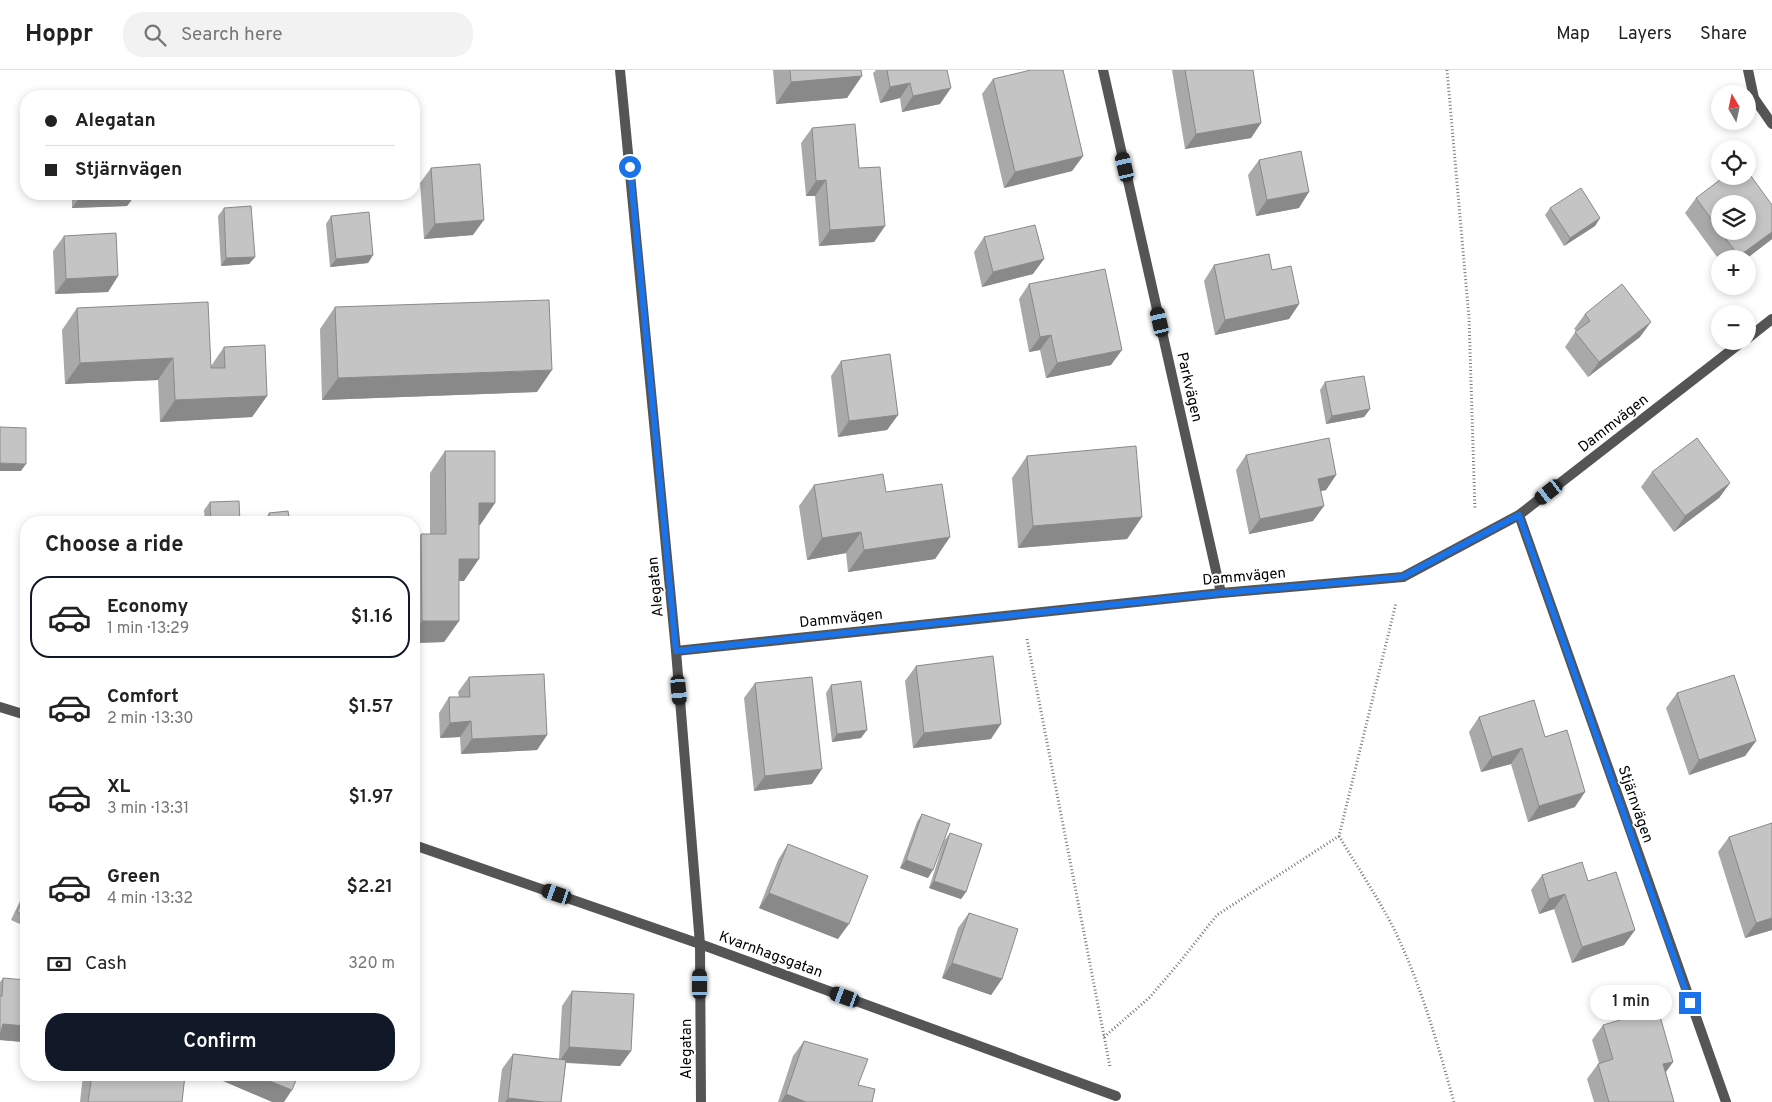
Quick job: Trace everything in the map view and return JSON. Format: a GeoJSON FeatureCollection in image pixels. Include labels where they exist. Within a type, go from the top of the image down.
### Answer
{"type":"FeatureCollection","features":[{"type":"Feature","properties":{"kind":"street","name":"Alegatan"},"geometry":{"type":"LineString","coordinates":[[620,70],[676,651],[700,944],[701,1102]]}},
{"type":"Feature","properties":{"kind":"street","name":"Parkvägen"},"geometry":{"type":"LineString","coordinates":[[1103,70],[1221,593]]}},
{"type":"Feature","properties":{"kind":"street"},"geometry":{"type":"LineString","coordinates":[[1748,70],[1754,98],[1772,124]]}},
{"type":"Feature","properties":{"kind":"street"},"geometry":{"type":"LineString","coordinates":[[1756,332],[1772,319]]}},
{"type":"Feature","properties":{"kind":"street","name":"Dammvägen"},"geometry":{"type":"LineString","coordinates":[[676,651],[1221,593],[1402,577],[1519,515],[1731,350]]}},
{"type":"Feature","properties":{"kind":"street","name":"Stjärnvägen"},"geometry":{"type":"LineString","coordinates":[[1519,515],[1726,1102]]}},
{"type":"Feature","properties":{"kind":"street"},"geometry":{"type":"LineString","coordinates":[[0,706],[20,713]]}},
{"type":"Feature","properties":{"kind":"street","name":"Kvarnhagsgatan"},"geometry":{"type":"LineString","coordinates":[[420,847],[700,944],[1116,1096]]}},
{"type":"Feature","properties":{"kind":"path"},"geometry":{"type":"LineString","coordinates":[[1447,70],[1469,318],[1476,538]]}},
{"type":"Feature","properties":{"kind":"path"},"geometry":{"type":"LineString","coordinates":[[1104,1037],[1148,998],[1217,915],[1339,836],[1402,577]]}},
{"type":"Feature","properties":{"kind":"path"},"geometry":{"type":"LineString","coordinates":[[1022,614],[1116,1096]]}},
{"type":"Feature","properties":{"kind":"path"},"geometry":{"type":"LineString","coordinates":[[1339,836],[1392,925],[1400,943],[1435,1033],[1454,1102]]}},
{"type":"Feature","properties":{"kind":"building"},"geometry":{"type":"Polygon","coordinates":[[[790,70],[861,70],[862,76],[791,82],[790,70]]]}},
{"type":"Feature","properties":{"kind":"building"},"geometry":{"type":"Polygon","coordinates":[[[887,70],[947,70],[951,88],[913,96],[910,83],[890,87],[887,70]]]}},
{"type":"Feature","properties":{"kind":"building"},"geometry":{"type":"Polygon","coordinates":[[[1031,70],[1063,70],[1083,156],[1015,172],[993,79],[1031,70]]]}},
{"type":"Feature","properties":{"kind":"building"},"geometry":{"type":"Polygon","coordinates":[[[1185,70],[1253,70],[1261,123],[1196,134],[1185,70]]]}},
{"type":"Feature","properties":{"kind":"building"},"geometry":{"type":"Polygon","coordinates":[[[855,124],[859,168],[880,167],[885,226],[830,230],[826,180],[816,181],[812,128],[855,124]]]}},
{"type":"Feature","properties":{"kind":"building"},"geometry":{"type":"Polygon","coordinates":[[[1301,151],[1309,192],[1267,200],[1259,160],[1301,151]]]}},
{"type":"Feature","properties":{"kind":"building"},"geometry":{"type":"Polygon","coordinates":[[[480,164],[484,220],[435,224],[431,168],[480,164]]]}},
{"type":"Feature","properties":{"kind":"building"},"geometry":{"type":"Polygon","coordinates":[[[1756,183],[1772,205],[1772,232],[1747,250],[1734,250],[1727,240],[1756,240],[1756,195],[1711,195],[1711,219],[1696,198],[1713,185],[1756,185],[1756,183]]]}},
{"type":"Feature","properties":{"kind":"building"},"geometry":{"type":"Polygon","coordinates":[[[1581,188],[1600,218],[1570,238],[1550,208],[1581,188]]]}},
{"type":"Feature","properties":{"kind":"building"},"geometry":{"type":"Polygon","coordinates":[[[251,206],[255,257],[226,258],[224,208],[251,206]]]}},
{"type":"Feature","properties":{"kind":"building"},"geometry":{"type":"Polygon","coordinates":[[[369,212],[373,255],[336,259],[331,216],[369,212]]]}},
{"type":"Feature","properties":{"kind":"building"},"geometry":{"type":"Polygon","coordinates":[[[1035,225],[1044,259],[993,272],[984,237],[1035,225]]]}},
{"type":"Feature","properties":{"kind":"building"},"geometry":{"type":"Polygon","coordinates":[[[116,233],[118,276],[66,279],[64,236],[116,233]]]}},
{"type":"Feature","properties":{"kind":"building"},"geometry":{"type":"Polygon","coordinates":[[[1269,254],[1272,270],[1291,266],[1299,304],[1225,320],[1214,265],[1269,254]]]}},
{"type":"Feature","properties":{"kind":"building"},"geometry":{"type":"Polygon","coordinates":[[[1105,269],[1122,350],[1057,363],[1051,335],[1040,337],[1029,284],[1105,269]]]}},
{"type":"Feature","properties":{"kind":"building"},"geometry":{"type":"Polygon","coordinates":[[[1622,284],[1651,322],[1599,362],[1575,332],[1590,321],[1585,314],[1622,284]]]}},
{"type":"Feature","properties":{"kind":"building"},"geometry":{"type":"Polygon","coordinates":[[[549,300],[552,370],[338,378],[335,307],[549,300]]]}},
{"type":"Feature","properties":{"kind":"building"},"geometry":{"type":"Polygon","coordinates":[[[208,302],[211,368],[225,368],[224,347],[265,345],[267,396],[175,400],[173,358],[80,363],[77,308],[208,302]]]}},
{"type":"Feature","properties":{"kind":"building"},"geometry":{"type":"Polygon","coordinates":[[[890,354],[898,415],[849,421],[841,361],[890,354]]]}},
{"type":"Feature","properties":{"kind":"building"},"geometry":{"type":"Polygon","coordinates":[[[1364,376],[1370,409],[1332,416],[1325,382],[1364,376]]]}},
{"type":"Feature","properties":{"kind":"building"},"geometry":{"type":"Polygon","coordinates":[[[0,427],[26,428],[26,464],[0,463],[0,427]]]}},
{"type":"Feature","properties":{"kind":"building"},"geometry":{"type":"Polygon","coordinates":[[[1329,438],[1336,475],[1318,479],[1324,506],[1260,519],[1246,455],[1329,438]]]}},
{"type":"Feature","properties":{"kind":"building"},"geometry":{"type":"Polygon","coordinates":[[[1697,438],[1730,483],[1685,516],[1652,472],[1697,438]]]}},
{"type":"Feature","properties":{"kind":"building"},"geometry":{"type":"Polygon","coordinates":[[[1136,446],[1142,517],[1033,526],[1027,456],[1136,446]]]}},
{"type":"Feature","properties":{"kind":"building"},"geometry":{"type":"Polygon","coordinates":[[[445,451],[495,451],[495,503],[479,503],[479,559],[459,559],[459,621],[422,621],[421,534],[446,534],[445,451]]]}},
{"type":"Feature","properties":{"kind":"building"},"geometry":{"type":"Polygon","coordinates":[[[883,474],[886,492],[942,484],[950,537],[864,550],[861,532],[822,538],[814,485],[883,474]]]}},
{"type":"Feature","properties":{"kind":"building"},"geometry":{"type":"Polygon","coordinates":[[[239,501],[240,516],[211,516],[210,502],[239,501]]]}},
{"type":"Feature","properties":{"kind":"building"},"geometry":{"type":"Polygon","coordinates":[[[288,511],[289,516],[269,516],[269,513],[288,511]]]}},
{"type":"Feature","properties":{"kind":"building"},"geometry":{"type":"Polygon","coordinates":[[[993,656],[1001,724],[924,733],[916,666],[993,656]]]}},
{"type":"Feature","properties":{"kind":"building"},"geometry":{"type":"Polygon","coordinates":[[[544,674],[547,735],[472,739],[471,721],[450,723],[449,697],[470,697],[469,677],[544,674]]]}},
{"type":"Feature","properties":{"kind":"building"},"geometry":{"type":"Polygon","coordinates":[[[1734,675],[1756,741],[1699,760],[1677,693],[1734,675]]]}},
{"type":"Feature","properties":{"kind":"building"},"geometry":{"type":"Polygon","coordinates":[[[812,677],[822,769],[765,776],[755,683],[812,677]]]}},
{"type":"Feature","properties":{"kind":"building"},"geometry":{"type":"Polygon","coordinates":[[[861,681],[867,730],[837,734],[831,685],[861,681]]]}},
{"type":"Feature","properties":{"kind":"building"},"geometry":{"type":"Polygon","coordinates":[[[1534,700],[1545,737],[1567,730],[1585,792],[1539,806],[1522,748],[1492,757],[1479,717],[1534,700]]]}},
{"type":"Feature","properties":{"kind":"building"},"geometry":{"type":"Polygon","coordinates":[[[922,814],[950,824],[933,870],[906,860],[922,814]]]}},
{"type":"Feature","properties":{"kind":"building"},"geometry":{"type":"Polygon","coordinates":[[[1772,823],[1772,918],[1756,923],[1729,837],[1772,823]]]}},
{"type":"Feature","properties":{"kind":"building"},"geometry":{"type":"Polygon","coordinates":[[[950,833],[982,844],[966,892],[934,881],[950,833]]]}},
{"type":"Feature","properties":{"kind":"building"},"geometry":{"type":"Polygon","coordinates":[[[788,844],[868,876],[849,924],[769,893],[788,844]]]}},
{"type":"Feature","properties":{"kind":"building"},"geometry":{"type":"Polygon","coordinates":[[[1582,862],[1588,881],[1616,872],[1635,930],[1582,947],[1565,894],[1549,899],[1542,875],[1582,862]]]}},
{"type":"Feature","properties":{"kind":"building"},"geometry":{"type":"Polygon","coordinates":[[[969,913],[1018,929],[1002,979],[952,963],[969,913]]]}},
{"type":"Feature","properties":{"kind":"building"},"geometry":{"type":"Polygon","coordinates":[[[3,978],[20,979],[20,1025],[3,1024],[0,1035],[0,996],[2,996],[3,978]]]}},
{"type":"Feature","properties":{"kind":"building"},"geometry":{"type":"Polygon","coordinates":[[[572,991],[634,994],[631,1051],[569,1047],[572,991]]]}},
{"type":"Feature","properties":{"kind":"building"},"geometry":{"type":"Polygon","coordinates":[[[1658,1009],[1673,1062],[1663,1064],[1674,1102],[1609,1102],[1598,1064],[1613,1059],[1603,1025],[1658,1009]]]}},
{"type":"Feature","properties":{"kind":"building"},"geometry":{"type":"Polygon","coordinates":[[[804,1041],[868,1059],[858,1085],[875,1089],[872,1102],[806,1102],[786,1094],[804,1041]]]}},
{"type":"Feature","properties":{"kind":"building"},"geometry":{"type":"Polygon","coordinates":[[[513,1054],[566,1060],[561,1102],[508,1098],[513,1054]]]}},
{"type":"Feature","properties":{"kind":"building"},"geometry":{"type":"Polygon","coordinates":[[[91,1081],[184,1081],[182,1102],[88,1102],[91,1081]]]}},
{"type":"Feature","properties":{"kind":"building"},"geometry":{"type":"Polygon","coordinates":[[[270,1081],[296,1081],[292,1090],[270,1081]]]}},
{"type":"Feature","properties":{"kind":"route"},"geometry":{"type":"LineString","coordinates":[[630,167],[676,651],[1221,593],[1402,577],[1519,515],[1690,1003]]}}]}
